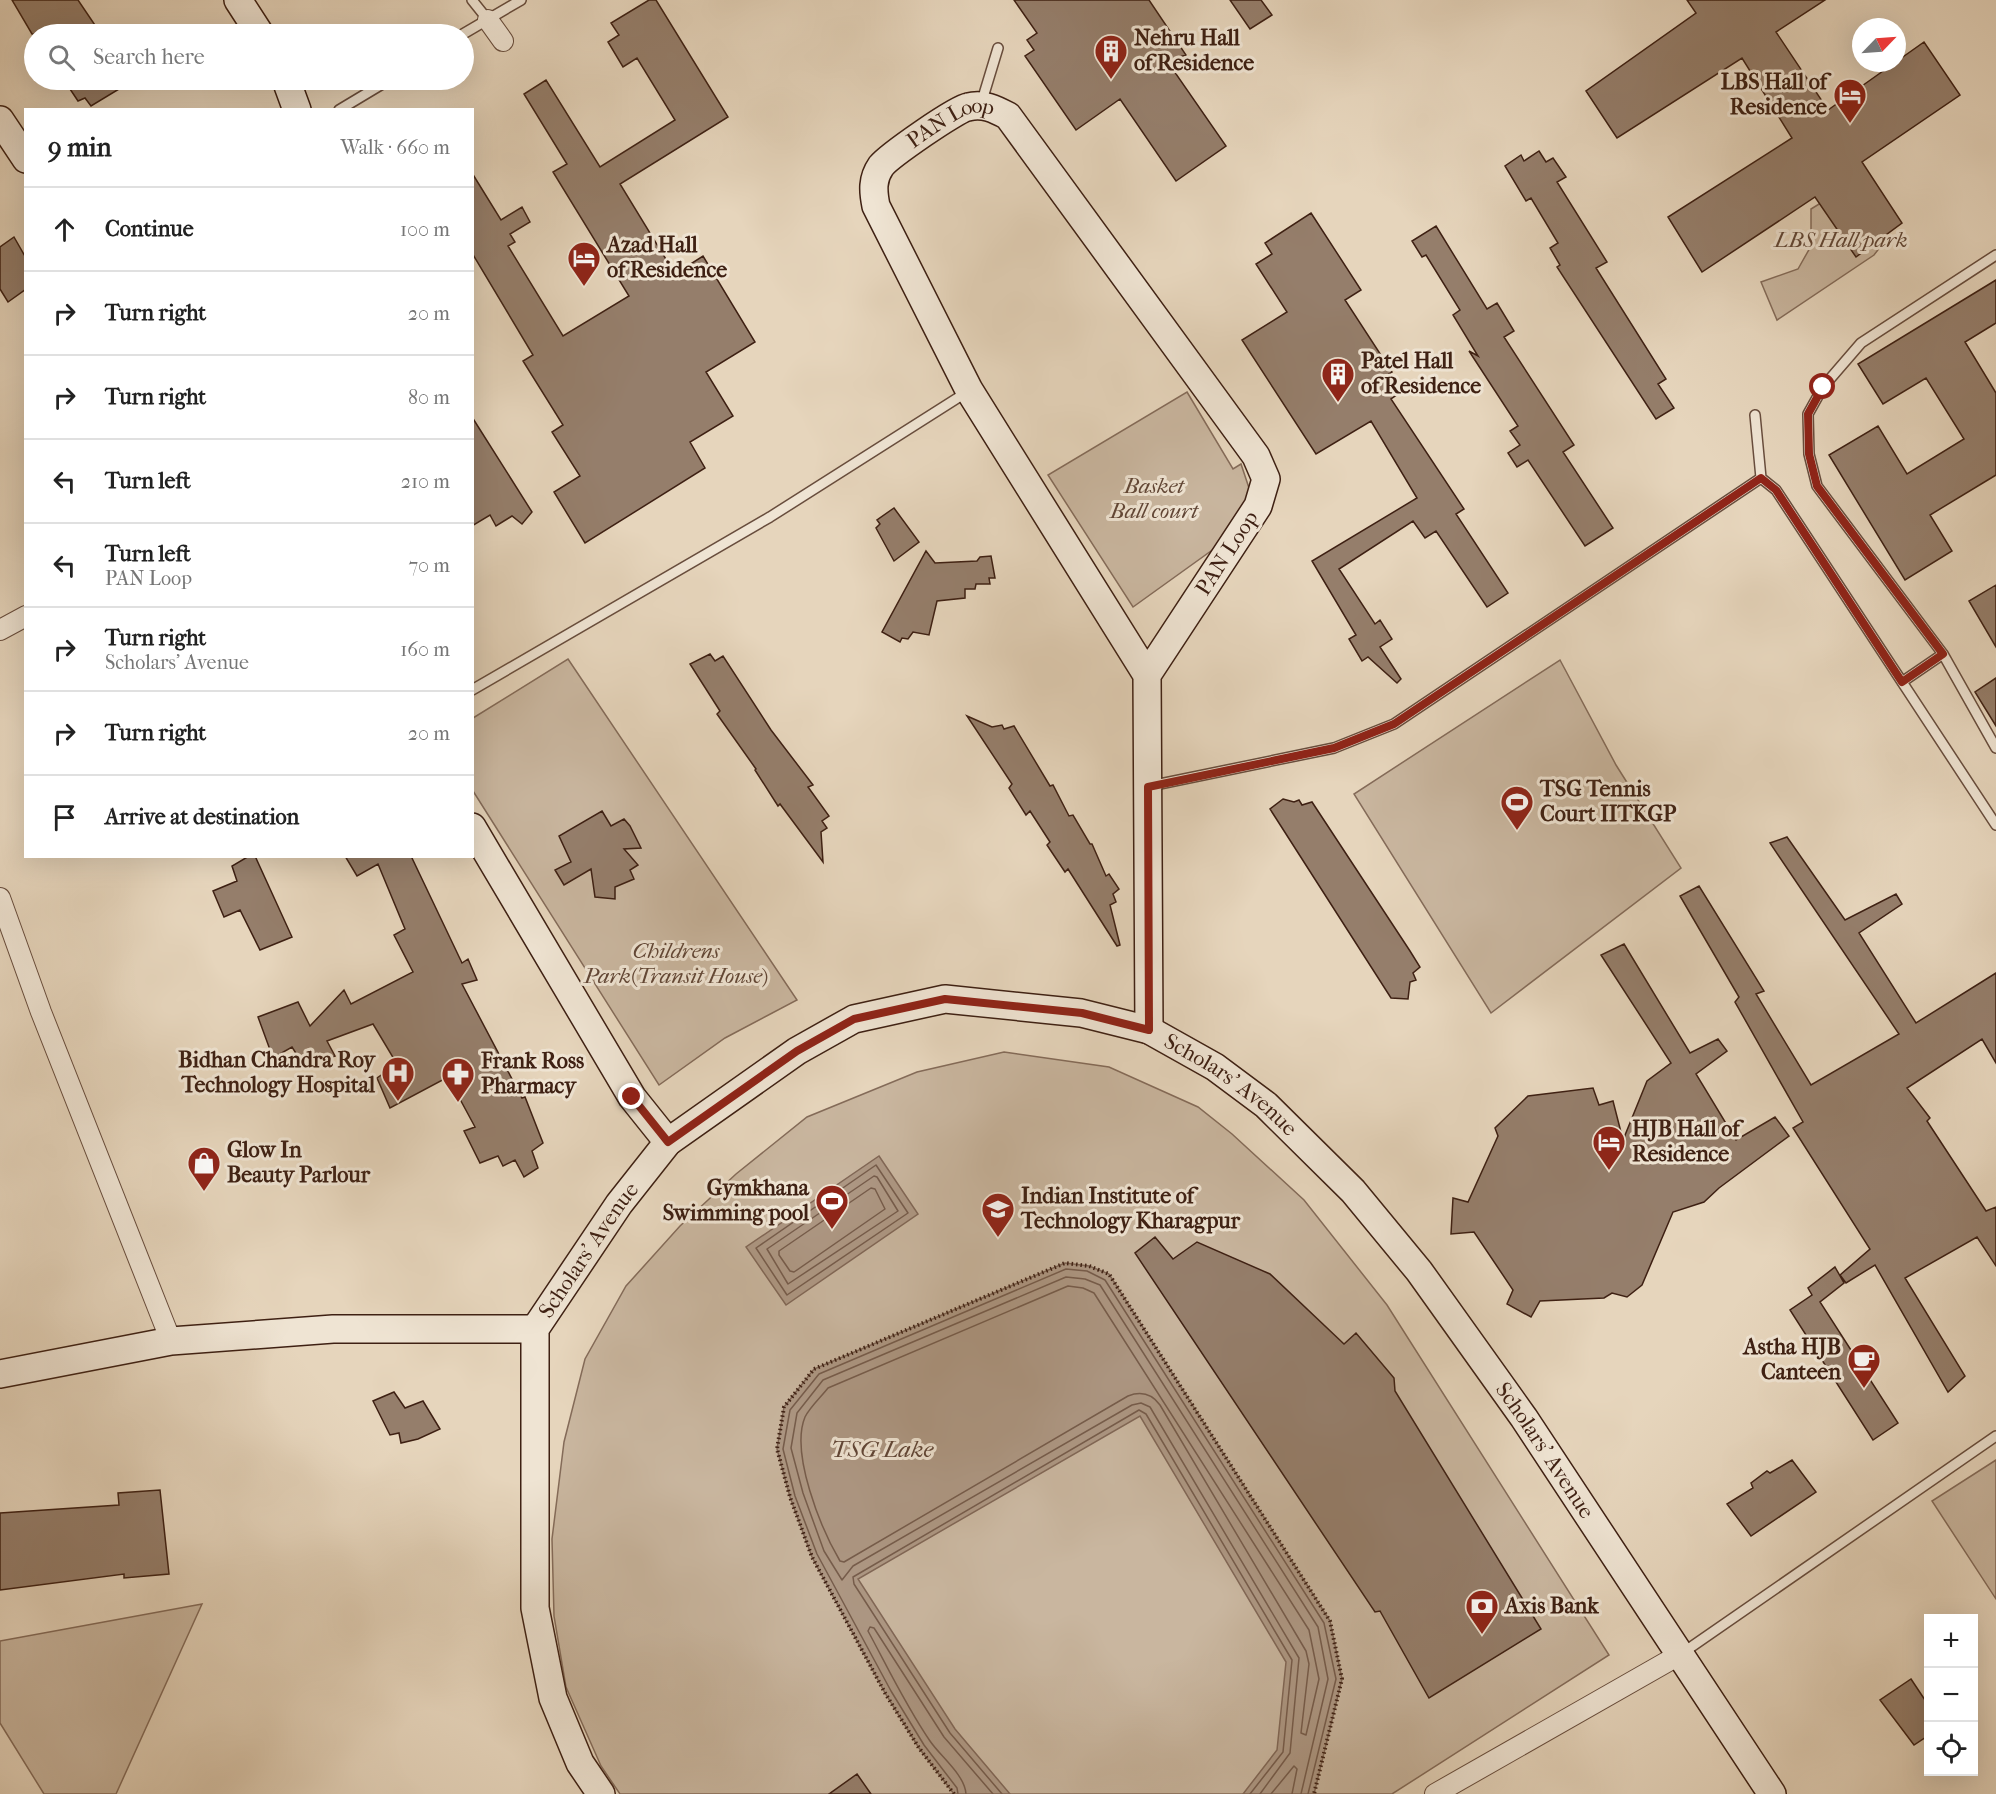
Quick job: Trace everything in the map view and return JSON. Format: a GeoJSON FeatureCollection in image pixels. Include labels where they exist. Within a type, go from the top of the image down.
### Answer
{"type":"FeatureCollection","features":[{"type":"Feature","properties":{"kind":"street"},"geometry":{"type":"LineString","coordinates":[[238,0],[254,24]]}},
{"type":"Feature","properties":{"kind":"street"},"geometry":{"type":"LineString","coordinates":[[488,20],[503,41]]}},
{"type":"Feature","properties":{"kind":"street"},"geometry":{"type":"LineString","coordinates":[[290,90],[296,108]]}},
{"type":"Feature","properties":{"kind":"street","name":"PAN Loop"},"geometry":{"type":"LineString","coordinates":[[989,106],[1008,116],[1256,456],[1266,479],[1258,506],[1147,675],[969,390],[876,206],[872,187],[880,167],[892,155],[967,107],[980,107],[989,106]]}},
{"type":"Feature","properties":{"kind":"street"},"geometry":{"type":"LineString","coordinates":[[0,120],[24,156]]}},
{"type":"Feature","properties":{"kind":"street"},"geometry":{"type":"LineString","coordinates":[[0,630],[24,617]]}},
{"type":"Feature","properties":{"kind":"street"},"geometry":{"type":"LineString","coordinates":[[1147,675],[1149,1030]]}},
{"type":"Feature","properties":{"kind":"street"},"geometry":{"type":"LineString","coordinates":[[474,830],[632,1097],[668,1142]]}},
{"type":"Feature","properties":{"kind":"street"},"geometry":{"type":"LineString","coordinates":[[0,898],[41,1012],[171,1341]]}},
{"type":"Feature","properties":{"kind":"street","name":"Scholars' Avenue"},"geometry":{"type":"LineString","coordinates":[[601,1794],[580,1763],[552,1698],[535,1608],[535,1329],[619,1204],[668,1142],[797,1051],[854,1019],[945,999],[1082,1013],[1149,1030],[1215,1066],[1266,1105],[1353,1191],[1419,1271],[1524,1419],[1772,1794]]}},
{"type":"Feature","properties":{"kind":"street"},"geometry":{"type":"LineString","coordinates":[[0,1374],[171,1341],[333,1329],[535,1329]]}},
{"type":"Feature","properties":{"kind":"street"},"geometry":{"type":"LineString","coordinates":[[1435,1794],[1679,1655]]}},
{"type":"Feature","properties":{"kind":"lane"},"geometry":{"type":"LineString","coordinates":[[472,0],[488,20]]}},
{"type":"Feature","properties":{"kind":"lane"},"geometry":{"type":"LineString","coordinates":[[474,28],[521,0]]}},
{"type":"Feature","properties":{"kind":"lane"},"geometry":{"type":"LineString","coordinates":[[980,107],[998,48]]}},
{"type":"Feature","properties":{"kind":"lane"},"geometry":{"type":"LineString","coordinates":[[342,108],[372,90]]}},
{"type":"Feature","properties":{"kind":"lane"},"geometry":{"type":"LineString","coordinates":[[1996,255],[1861,343],[1823,387],[1808,414],[1809,454],[1817,486],[1943,654],[1996,748]]}},
{"type":"Feature","properties":{"kind":"lane"},"geometry":{"type":"LineString","coordinates":[[474,689],[770,517],[969,390]]}},
{"type":"Feature","properties":{"kind":"lane"},"geometry":{"type":"LineString","coordinates":[[1755,415],[1761,478],[1776,490],[1996,825]]}},
{"type":"Feature","properties":{"kind":"lane"},"geometry":{"type":"LineString","coordinates":[[1148,787],[1334,748],[1394,724],[1761,478]]}},
{"type":"Feature","properties":{"kind":"lane"},"geometry":{"type":"LineString","coordinates":[[1902,682],[1943,654]]}},
{"type":"Feature","properties":{"kind":"lane"},"geometry":{"type":"LineString","coordinates":[[1679,1655],[1996,1436]]}},
{"type":"Feature","properties":{"kind":"path"},"geometry":{"type":"LineString","coordinates":[[954,1794],[919,1748],[885,1693],[812,1557],[790,1497],[777,1449],[784,1407],[814,1369],[1065,1263],[1089,1266],[1109,1274],[1330,1621],[1342,1679],[1314,1794]]}},
{"type":"Feature","properties":{"kind":"green space","name":"LBS Hall park"},"geometry":{"type":"Polygon","coordinates":[[[1845,188],[1881,246],[1874,255],[1777,320],[1761,282],[1798,269],[1811,246],[1811,209],[1845,188]]]}},
{"type":"Feature","properties":{"kind":"green space","name":"Basket Ball court"},"geometry":{"type":"Polygon","coordinates":[[[1187,392],[1233,469],[1241,464],[1252,497],[1229,538],[1133,607],[1048,475],[1187,392]]]}},
{"type":"Feature","properties":{"kind":"green space","name":"Childrens Park(Transit House)"},"geometry":{"type":"Polygon","coordinates":[[[568,659],[797,1000],[725,1038],[659,1085],[474,793],[474,717],[568,659]]]}},
{"type":"Feature","properties":{"kind":"green space","name":"TSG Tennis Court IITKGP"},"geometry":{"type":"Polygon","coordinates":[[[1560,660],[1616,765],[1681,868],[1491,1013],[1354,794],[1560,660]]]}},
{"type":"Feature","properties":{"kind":"green space"},"geometry":{"type":"Polygon","coordinates":[[[1004,1052],[1109,1067],[1198,1107],[1232,1134],[1304,1200],[1387,1305],[1609,1655],[1392,1794],[620,1794],[601,1766],[566,1687],[554,1616],[552,1539],[564,1442],[585,1359],[626,1286],[680,1226],[736,1174],[807,1117],[917,1072],[1004,1052]]]}},
{"type":"Feature","properties":{"kind":"green space"},"geometry":{"type":"Polygon","coordinates":[[[1996,1460],[1996,1599],[1932,1501],[1996,1460]]]}},
{"type":"Feature","properties":{"kind":"green space"},"geometry":{"type":"Polygon","coordinates":[[[202,1604],[116,1794],[44,1794],[0,1723],[0,1641],[202,1604]]]}},
{"type":"Feature","properties":{"kind":"water","name":"Gymkhana Swimming pool"},"geometry":{"type":"Polygon","coordinates":[[[879,1156],[918,1214],[786,1305],[746,1247],[879,1156]]]}},
{"type":"Feature","properties":{"kind":"water","name":"TSG Lake"},"geometry":{"type":"Polygon","coordinates":[[[1065,1263],[1089,1266],[1109,1274],[1330,1621],[1342,1679],[1314,1794],[1243,1794],[1277,1750],[1286,1662],[1140,1416],[858,1579],[955,1729],[1010,1794],[954,1794],[919,1748],[885,1693],[812,1557],[790,1497],[777,1449],[784,1407],[814,1369],[1065,1263]]]}},
{"type":"Feature","properties":{"kind":"building"},"geometry":{"type":"Polygon","coordinates":[[[12,0],[78,0],[94,24],[26,24],[12,0]]]}},
{"type":"Feature","properties":{"kind":"building"},"geometry":{"type":"Polygon","coordinates":[[[649,0],[656,0],[728,117],[620,184],[675,274],[703,256],[755,342],[706,372],[733,416],[690,442],[705,468],[585,543],[554,492],[580,476],[552,432],[563,425],[523,361],[533,355],[474,256],[474,176],[501,220],[522,207],[530,222],[510,234],[515,242],[508,246],[563,336],[629,296],[553,172],[567,164],[524,94],[546,80],[600,167],[675,120],[637,58],[623,67],[608,42],[619,35],[611,23],[649,0]]]}},
{"type":"Feature","properties":{"kind":"building","name":"Nehru Hall of Residence"},"geometry":{"type":"Polygon","coordinates":[[[1014,0],[1149,0],[1186,55],[1167,61],[1226,146],[1176,181],[1120,99],[1076,130],[1025,56],[1034,50],[1027,40],[1037,33],[1014,0]]]}},
{"type":"Feature","properties":{"kind":"building","name":"Nehru Hall of Residence"},"geometry":{"type":"Polygon","coordinates":[[[1230,0],[1261,0],[1272,15],[1250,29],[1230,0]]]}},
{"type":"Feature","properties":{"kind":"building","name":"LBS Hall of Residence"},"geometry":{"type":"Polygon","coordinates":[[[1687,0],[1825,0],[1776,32],[1828,110],[1882,72],[1906,72],[1906,55],[1924,42],[1960,95],[1862,162],[1902,223],[1856,257],[1815,197],[1702,272],[1668,217],[1792,138],[1742,58],[1617,138],[1586,91],[1696,13],[1687,0]]]}},
{"type":"Feature","properties":{"kind":"building"},"geometry":{"type":"Polygon","coordinates":[[[71,90],[117,90],[91,106],[85,98],[78,101],[71,90]]]}},
{"type":"Feature","properties":{"kind":"building"},"geometry":{"type":"Polygon","coordinates":[[[1539,151],[1546,162],[1553,158],[1566,177],[1557,182],[1607,262],[1596,268],[1666,379],[1658,384],[1674,408],[1656,419],[1557,267],[1560,265],[1550,248],[1558,243],[1531,198],[1526,201],[1505,166],[1521,155],[1524,161],[1539,151]]]}},
{"type":"Feature","properties":{"kind":"building"},"geometry":{"type":"Polygon","coordinates":[[[1311,213],[1361,290],[1345,300],[1392,372],[1389,374],[1401,392],[1391,399],[1464,509],[1456,514],[1508,593],[1487,607],[1436,531],[1425,538],[1413,521],[1339,569],[1375,624],[1380,620],[1392,639],[1380,647],[1401,679],[1397,683],[1368,657],[1362,661],[1349,639],[1356,635],[1312,561],[1417,498],[1371,421],[1316,454],[1242,340],[1287,312],[1256,264],[1272,254],[1265,243],[1311,213]]]}},
{"type":"Feature","properties":{"kind":"building"},"geometry":{"type":"Polygon","coordinates":[[[1436,226],[1487,309],[1497,303],[1514,331],[1504,337],[1574,445],[1563,452],[1613,528],[1585,546],[1528,460],[1517,467],[1508,453],[1520,445],[1510,431],[1518,426],[1469,351],[1478,356],[1453,315],[1460,310],[1426,255],[1422,257],[1412,241],[1436,226]]]}},
{"type":"Feature","properties":{"kind":"building"},"geometry":{"type":"Polygon","coordinates":[[[14,237],[24,254],[24,290],[8,302],[0,289],[0,247],[14,237]]]}},
{"type":"Feature","properties":{"kind":"building"},"geometry":{"type":"Polygon","coordinates":[[[1996,280],[1996,323],[1965,342],[1996,393],[1996,475],[1930,515],[1952,551],[1905,580],[1829,455],[1878,426],[1907,474],[1964,439],[1926,378],[1883,404],[1858,364],[1996,280]]]}},
{"type":"Feature","properties":{"kind":"building"},"geometry":{"type":"Polygon","coordinates":[[[474,420],[532,512],[522,524],[512,516],[496,526],[490,515],[474,525],[474,420]]]}},
{"type":"Feature","properties":{"kind":"building"},"geometry":{"type":"Polygon","coordinates":[[[894,508],[919,542],[894,561],[876,528],[880,524],[877,520],[894,508]]]}},
{"type":"Feature","properties":{"kind":"building"},"geometry":{"type":"Polygon","coordinates":[[[926,551],[935,563],[977,561],[980,557],[991,556],[995,578],[989,578],[990,584],[976,584],[975,589],[965,589],[965,598],[937,601],[929,635],[913,632],[908,639],[902,638],[900,642],[882,632],[926,551]]]}},
{"type":"Feature","properties":{"kind":"building"},"geometry":{"type":"Polygon","coordinates":[[[1996,585],[1996,647],[1969,601],[1996,585]]]}},
{"type":"Feature","properties":{"kind":"building"},"geometry":{"type":"Polygon","coordinates":[[[710,654],[715,661],[723,656],[771,730],[813,785],[808,787],[829,816],[822,821],[827,828],[821,832],[823,862],[780,804],[778,806],[756,769],[717,714],[720,711],[690,664],[710,654]]]}},
{"type":"Feature","properties":{"kind":"building"},"geometry":{"type":"Polygon","coordinates":[[[1996,678],[1996,726],[1975,692],[1996,678]]]}},
{"type":"Feature","properties":{"kind":"building"},"geometry":{"type":"Polygon","coordinates":[[[967,716],[992,727],[1002,725],[1004,729],[1014,726],[1050,786],[1053,785],[1069,816],[1073,815],[1092,844],[1106,876],[1109,874],[1119,889],[1113,894],[1116,902],[1110,905],[1120,945],[1117,946],[1068,869],[1065,872],[1047,845],[1050,842],[1030,811],[1026,815],[1009,788],[1012,784],[967,716]]]}},
{"type":"Feature","properties":{"kind":"building"},"geometry":{"type":"Polygon","coordinates":[[[1283,799],[1294,802],[1299,800],[1302,805],[1312,802],[1420,967],[1413,973],[1416,980],[1410,982],[1408,999],[1391,998],[1270,809],[1283,799]]]}},
{"type":"Feature","properties":{"kind":"building"},"geometry":{"type":"Polygon","coordinates":[[[602,811],[611,826],[624,819],[641,848],[624,849],[638,865],[630,870],[634,879],[615,887],[615,899],[595,897],[591,869],[564,885],[555,870],[571,862],[559,836],[602,811]]]}},
{"type":"Feature","properties":{"kind":"building"},"geometry":{"type":"Polygon","coordinates":[[[1787,837],[1845,920],[1896,894],[1902,904],[1859,933],[1916,1023],[1996,973],[1996,1063],[1982,1039],[1907,1088],[1930,1118],[1927,1121],[1986,1211],[1996,1207],[1996,1266],[1977,1237],[1905,1278],[1965,1376],[1948,1392],[1875,1265],[1846,1283],[1840,1275],[1870,1249],[1793,1128],[1803,1122],[1735,1002],[1739,997],[1680,896],[1699,886],[1764,991],[1756,994],[1811,1085],[1899,1034],[1770,843],[1787,837]]]}},
{"type":"Feature","properties":{"kind":"building"},"geometry":{"type":"Polygon","coordinates":[[[246,858],[256,858],[292,937],[260,950],[240,910],[224,917],[213,891],[237,881],[232,866],[246,858]]]}},
{"type":"Feature","properties":{"kind":"building"},"geometry":{"type":"Polygon","coordinates":[[[346,858],[412,858],[462,963],[468,959],[477,980],[462,984],[522,1098],[525,1097],[543,1143],[532,1151],[538,1168],[524,1177],[515,1160],[503,1166],[498,1156],[480,1163],[464,1131],[475,1127],[448,1077],[390,1108],[377,1078],[397,1064],[373,1024],[327,1041],[335,1056],[311,1064],[306,1055],[299,1058],[292,1047],[273,1058],[258,1017],[298,1002],[310,1026],[344,990],[351,1004],[413,972],[394,935],[405,929],[378,864],[357,876],[346,858]]]}},
{"type":"Feature","properties":{"kind":"building"},"geometry":{"type":"Polygon","coordinates":[[[1624,944],[1690,1053],[1718,1039],[1727,1051],[1696,1074],[1736,1140],[1775,1117],[1789,1136],[1719,1188],[1704,1202],[1673,1212],[1642,1285],[1627,1297],[1612,1293],[1604,1298],[1540,1301],[1531,1317],[1507,1304],[1513,1290],[1474,1232],[1451,1234],[1453,1198],[1468,1202],[1498,1136],[1495,1128],[1528,1096],[1593,1088],[1599,1105],[1613,1101],[1623,1140],[1647,1081],[1671,1063],[1601,955],[1624,944]]]}},
{"type":"Feature","properties":{"kind":"building"},"geometry":{"type":"Polygon","coordinates":[[[1155,1237],[1173,1259],[1197,1242],[1270,1274],[1344,1344],[1356,1333],[1394,1378],[1395,1391],[1541,1629],[1429,1698],[1380,1611],[1375,1612],[1135,1253],[1155,1237]]]}},
{"type":"Feature","properties":{"kind":"building"},"geometry":{"type":"Polygon","coordinates":[[[1835,1267],[1844,1283],[1820,1302],[1898,1423],[1873,1440],[1790,1310],[1812,1295],[1808,1288],[1835,1267]]]}},
{"type":"Feature","properties":{"kind":"building"},"geometry":{"type":"Polygon","coordinates":[[[394,1392],[405,1408],[423,1401],[440,1429],[418,1439],[401,1443],[399,1433],[390,1435],[373,1401],[394,1392]]]}},
{"type":"Feature","properties":{"kind":"building"},"geometry":{"type":"Polygon","coordinates":[[[1792,1460],[1816,1492],[1751,1536],[1727,1504],[1753,1488],[1751,1483],[1767,1471],[1770,1473],[1792,1460]]]}},
{"type":"Feature","properties":{"kind":"building"},"geometry":{"type":"Polygon","coordinates":[[[160,1490],[169,1574],[124,1578],[124,1574],[0,1590],[0,1513],[119,1505],[118,1493],[160,1490]]]}},
{"type":"Feature","properties":{"kind":"building"},"geometry":{"type":"Polygon","coordinates":[[[1911,1679],[1924,1698],[1924,1738],[1914,1745],[1880,1700],[1911,1679]]]}},
{"type":"Feature","properties":{"kind":"building"},"geometry":{"type":"Polygon","coordinates":[[[857,1774],[871,1794],[829,1794],[857,1774]]]}},
{"type":"Feature","properties":{"kind":"place","name":"Nehru Hall of Residence"},"geometry":{"type":"Point","coordinates":[1111,80]}},
{"type":"Feature","properties":{"kind":"place","name":"LBS Hall of Residence"},"geometry":{"type":"Point","coordinates":[1850,124]}},
{"type":"Feature","properties":{"kind":"place","name":"Azad Hall of Residence"},"geometry":{"type":"Point","coordinates":[584,287]}},
{"type":"Feature","properties":{"kind":"place","name":"Patel Hall of Residence"},"geometry":{"type":"Point","coordinates":[1338,403]}},
{"type":"Feature","properties":{"kind":"place","name":"TSG Tennis Court IITKGP"},"geometry":{"type":"Point","coordinates":[1517,831]}},
{"type":"Feature","properties":{"kind":"place","name":"Bidhan Chandra Roy Technology Hospital"},"geometry":{"type":"Point","coordinates":[398,1102]}},
{"type":"Feature","properties":{"kind":"place","name":"Frank Ross Pharmacy"},"geometry":{"type":"Point","coordinates":[458,1103]}},
{"type":"Feature","properties":{"kind":"place","name":"HJB Hall of Residence"},"geometry":{"type":"Point","coordinates":[1609,1171]}},
{"type":"Feature","properties":{"kind":"place","name":"Glow In Beauty Parlour"},"geometry":{"type":"Point","coordinates":[204,1192]}},
{"type":"Feature","properties":{"kind":"place","name":"Gymkhana Swimming pool"},"geometry":{"type":"Point","coordinates":[832,1230]}},
{"type":"Feature","properties":{"kind":"place","name":"Indian Institute of Technology Kharagpur"},"geometry":{"type":"Point","coordinates":[998,1238]}},
{"type":"Feature","properties":{"kind":"place","name":"Astha HJB Canteen"},"geometry":{"type":"Point","coordinates":[1864,1389]}},
{"type":"Feature","properties":{"kind":"place","name":"Axis Bank"},"geometry":{"type":"Point","coordinates":[1482,1635]}},
{"type":"Feature","properties":{"kind":"route"},"geometry":{"type":"LineString","coordinates":[[632,1097],[668,1142],[738,1090],[797,1051],[854,1019],[945,999],[1082,1013],[1149,1030],[1148,787],[1334,748],[1394,724],[1761,478],[1776,490],[1902,682],[1943,654],[1817,486],[1809,454],[1808,414],[1823,387]]}}]}
